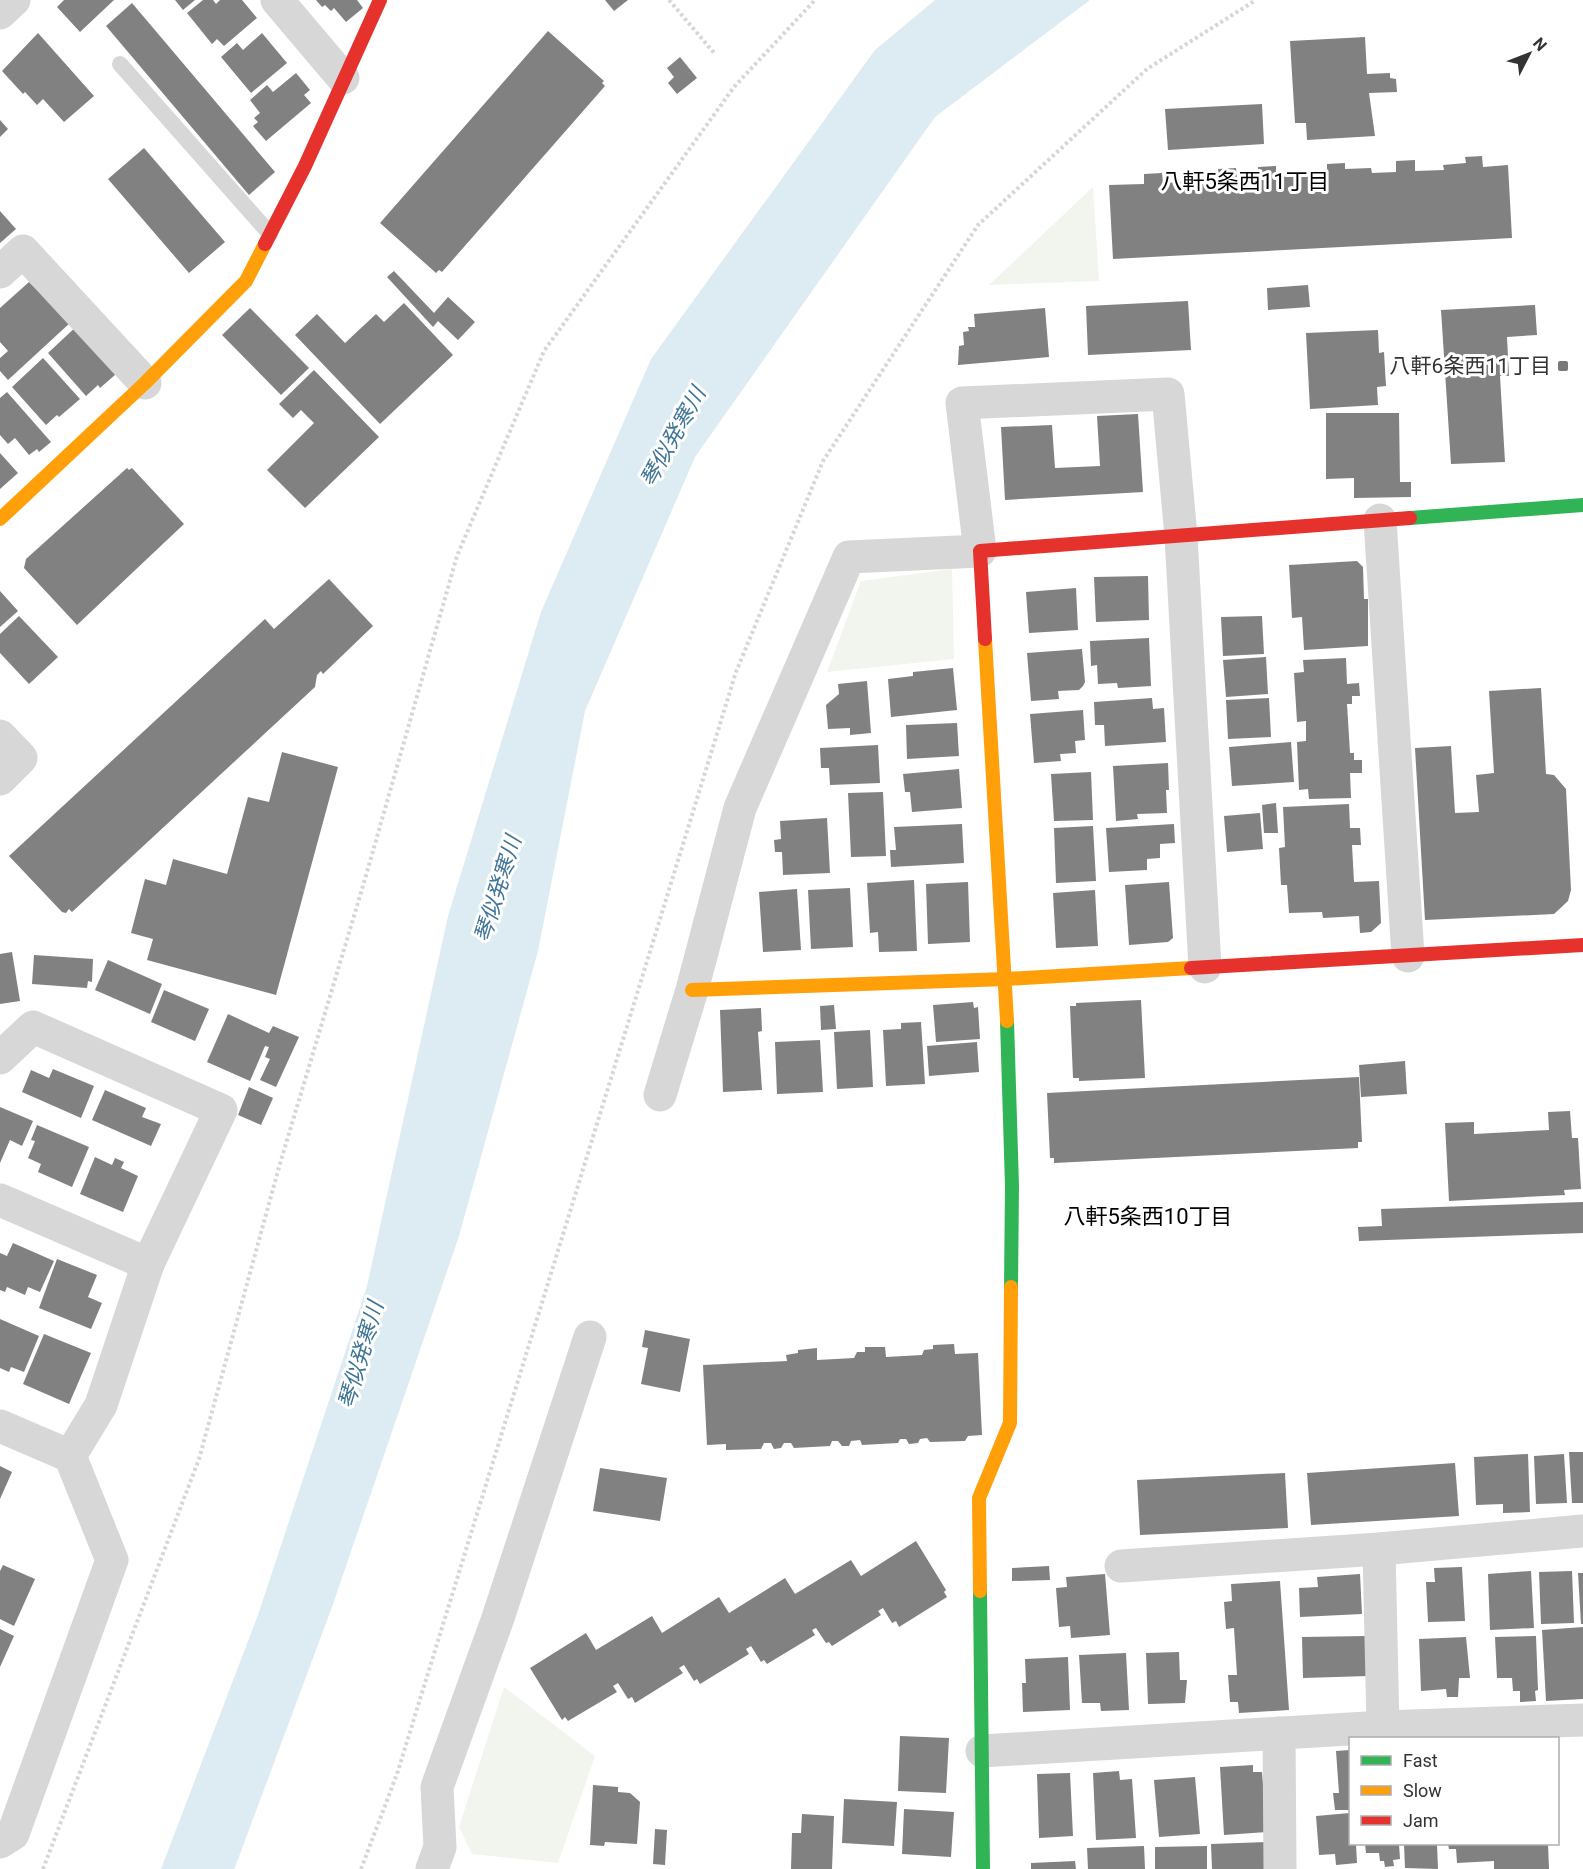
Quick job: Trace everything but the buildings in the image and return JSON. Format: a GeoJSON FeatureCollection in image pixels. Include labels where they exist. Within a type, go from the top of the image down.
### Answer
{"type":"FeatureCollection","features":[{"type":"Feature","properties":{"kind":"street"},"geometry":{"type":"LineString","coordinates":[[277,0],[343,78]]}},
{"type":"Feature","properties":{"kind":"street"},"geometry":{"type":"LineString","coordinates":[[0,519],[145,383],[246,281],[305,166],[380,0]]}},
{"type":"Feature","properties":{"kind":"street"},"geometry":{"type":"LineString","coordinates":[[0,272],[23,251],[145,383]]}},
{"type":"Feature","properties":{"kind":"street"},"geometry":{"type":"LineString","coordinates":[[983,1869],[979,1498],[1010,1423],[1012,1186],[1006,979],[980,551],[962,403],[1168,394],[1181,536],[1204,967]]}},
{"type":"Feature","properties":{"kind":"street"},"geometry":{"type":"LineString","coordinates":[[660,1095],[692,990],[740,808],[849,557],[980,551],[1583,505]]}},
{"type":"Feature","properties":{"kind":"street"},"geometry":{"type":"LineString","coordinates":[[1380,520],[1408,956]]}},
{"type":"Feature","properties":{"kind":"street"},"geometry":{"type":"LineString","coordinates":[[0,736],[21,758],[0,778]]}},
{"type":"Feature","properties":{"kind":"street"},"geometry":{"type":"LineString","coordinates":[[692,990],[1006,979],[1583,945]]}},
{"type":"Feature","properties":{"kind":"street"},"geometry":{"type":"LineString","coordinates":[[0,1058],[33,1027],[221,1110],[148,1264],[101,1405],[70,1456]]}},
{"type":"Feature","properties":{"kind":"street"},"geometry":{"type":"LineString","coordinates":[[0,1200],[148,1264]]}},
{"type":"Feature","properties":{"kind":"street"},"geometry":{"type":"LineString","coordinates":[[432,1869],[440,1846],[437,1787],[498,1618],[590,1337]]}},
{"type":"Feature","properties":{"kind":"street"},"geometry":{"type":"LineString","coordinates":[[0,1426],[70,1456],[112,1560],[13,1834],[0,1842]]}},
{"type":"Feature","properties":{"kind":"street"},"geometry":{"type":"LineString","coordinates":[[1121,1566],[1379,1549],[1583,1531]]}},
{"type":"Feature","properties":{"kind":"street"},"geometry":{"type":"LineString","coordinates":[[1379,1549],[1383,1727]]}},
{"type":"Feature","properties":{"kind":"street"},"geometry":{"type":"LineString","coordinates":[[982,1751],[1383,1727],[1583,1720]]}},
{"type":"Feature","properties":{"kind":"street"},"geometry":{"type":"LineString","coordinates":[[1278,1733],[1280,1869]]}},
{"type":"Feature","properties":{"kind":"lane"},"geometry":{"type":"LineString","coordinates":[[120,64],[270,234]]}},
{"type":"Feature","properties":{"kind":"path"},"geometry":{"type":"LineString","coordinates":[[669,0],[715,54]]}},
{"type":"Feature","properties":{"kind":"path"},"geometry":{"type":"LineString","coordinates":[[43,1869],[199,1459],[279,1167],[365,879],[457,555],[544,351],[734,87],[815,0]]}},
{"type":"Feature","properties":{"kind":"shaded area"},"geometry":{"type":"Polygon","coordinates":[[[1093,187],[1099,281],[989,285],[1093,187]]]}},
{"type":"Feature","properties":{"kind":"shaded area"},"geometry":{"type":"Polygon","coordinates":[[[952,569],[954,659],[827,672],[861,581],[952,569]]]}},
{"type":"Feature","properties":{"kind":"shaded area"},"geometry":{"type":"Polygon","coordinates":[[[504,1687],[595,1756],[558,1863],[472,1854],[459,1827],[504,1687]]]}},
{"type":"Feature","properties":{"kind":"water","name":"琴似発寒川"},"geometry":{"type":"Polygon","coordinates":[[[935,0],[1090,0],[935,117],[695,457],[585,711],[538,951],[459,1236],[332,1607],[240,1854],[234,1869],[161,1869],[258,1615],[367,1286],[448,916],[541,612],[651,359],[875,50],[935,0]]]}},
{"type":"Feature","properties":{"kind":"traffic: fast"},"geometry":{"type":"LineString","coordinates":[[1410,518],[1583,505]]}},
{"type":"Feature","properties":{"kind":"traffic: fast"},"geometry":{"type":"LineString","coordinates":[[1007,1021],[1012,1186],[1011,1287]]}},
{"type":"Feature","properties":{"kind":"traffic: fast"},"geometry":{"type":"LineString","coordinates":[[980,1591],[983,1869]]}},
{"type":"Feature","properties":{"kind":"traffic: slow"},"geometry":{"type":"LineString","coordinates":[[0,519],[145,383],[246,281],[265,244]]}},
{"type":"Feature","properties":{"kind":"traffic: slow"},"geometry":{"type":"LineString","coordinates":[[985,639],[1007,1021]]}},
{"type":"Feature","properties":{"kind":"traffic: slow"},"geometry":{"type":"LineString","coordinates":[[692,990],[1006,979],[1191,968]]}},
{"type":"Feature","properties":{"kind":"traffic: slow"},"geometry":{"type":"LineString","coordinates":[[980,1591],[979,1498],[1010,1423],[1011,1287]]}},
{"type":"Feature","properties":{"kind":"traffic: jam"},"geometry":{"type":"LineString","coordinates":[[265,244],[305,166],[380,0]]}},
{"type":"Feature","properties":{"kind":"traffic: jam"},"geometry":{"type":"LineString","coordinates":[[985,639],[980,551],[1410,518]]}},
{"type":"Feature","properties":{"kind":"traffic: jam"},"geometry":{"type":"LineString","coordinates":[[1191,968],[1583,945]]}},
{"type":"Feature","properties":{"kind":"place","name":"八軒6条西11丁目"},"geometry":{"type":"Point","coordinates":[1563,366]}},
{"type":"Feature","properties":{"kind":"district","name":"八軒5条西11丁目"},"geometry":{"type":"Point","coordinates":[1245,181]}},
{"type":"Feature","properties":{"kind":"district","name":"八軒5条西10丁目"},"geometry":{"type":"Point","coordinates":[1148,1216]}}]}
